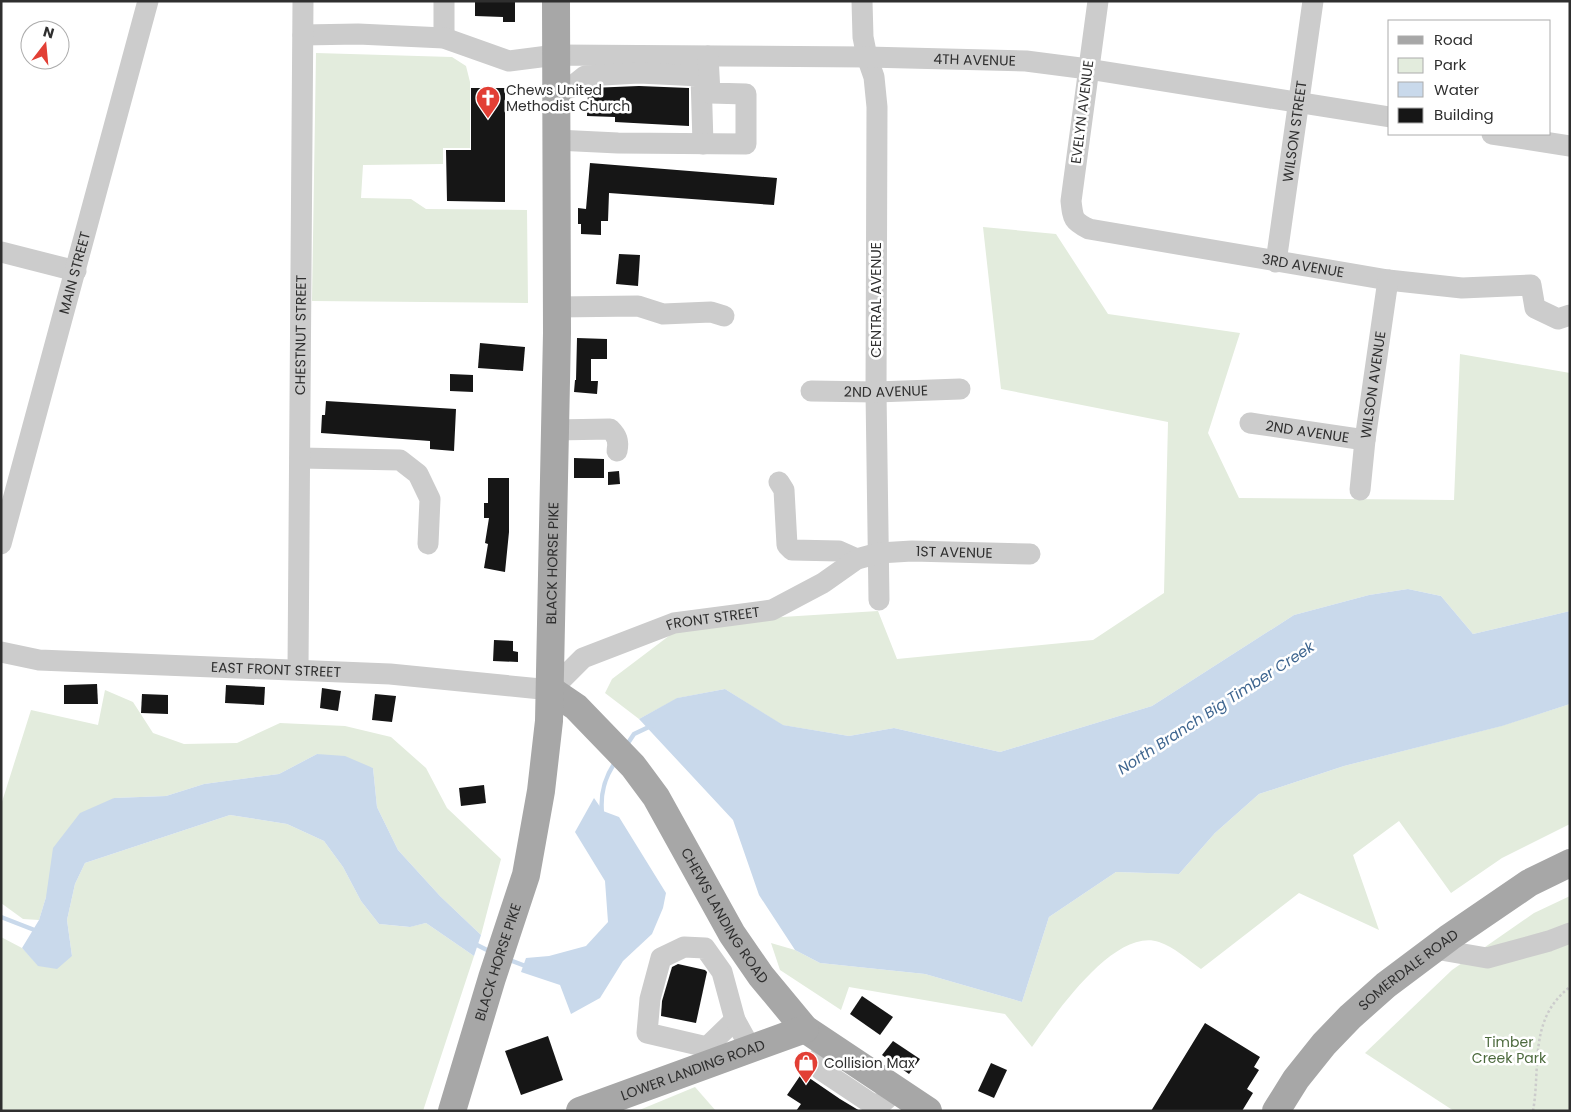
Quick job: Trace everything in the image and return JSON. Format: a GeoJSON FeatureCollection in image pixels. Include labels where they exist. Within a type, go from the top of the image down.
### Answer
{"type":"FeatureCollection","features":[{"type":"Feature","properties":{"kind":"main road","name":"BLACK HORSE PIKE"},"geometry":{"type":"LineString","coordinates":[[452,1111],[527,866],[541,791],[549,721],[557,307],[556,1]]}},
{"type":"Feature","properties":{"kind":"main road","name":"CHEWS LANDING ROAD"},"geometry":{"type":"LineString","coordinates":[[551,690],[576,707],[633,766],[656,797],[732,934],[761,976],[816,1037],[928,1111]]}},
{"type":"Feature","properties":{"kind":"main road","name":"SOMERDALE ROAD"},"geometry":{"type":"LineString","coordinates":[[1276,1111],[1296,1079],[1324,1044],[1386,985],[1529,883],[1570,863]]}},
{"type":"Feature","properties":{"kind":"main road","name":"LOWER LANDING ROAD"},"geometry":{"type":"LineString","coordinates":[[580,1111],[711,1054],[816,1037]]}},
{"type":"Feature","properties":{"kind":"street","name":"MAIN STREET"},"geometry":{"type":"LineString","coordinates":[[1,544],[148,1]]}},
{"type":"Feature","properties":{"kind":"street","name":"CHESTNUT STREET"},"geometry":{"type":"LineString","coordinates":[[298,669],[304,1]]}},
{"type":"Feature","properties":{"kind":"street"},"geometry":{"type":"LineString","coordinates":[[444,1],[444,38]]}},
{"type":"Feature","properties":{"kind":"street","name":"CENTRAL AVENUE"},"geometry":{"type":"LineString","coordinates":[[862,1],[863,37],[874,77],[877,107],[876,392],[879,600]]}},
{"type":"Feature","properties":{"kind":"street","name":"EVELYN AVENUE"},"geometry":{"type":"LineString","coordinates":[[1077,222],[1072,215],[1071,201],[1098,1]]}},
{"type":"Feature","properties":{"kind":"street","name":"WILSON STREET"},"geometry":{"type":"LineString","coordinates":[[1276,262],[1313,1]]}},
{"type":"Feature","properties":{"kind":"street","name":"4TH AVENUE"},"geometry":{"type":"LineString","coordinates":[[303,35],[358,34],[444,38],[509,61],[556,55],[867,57],[1026,61],[1088,68],[1388,117]]}},
{"type":"Feature","properties":{"kind":"street"},"geometry":{"type":"LineString","coordinates":[[703,144],[704,87],[708,56]]}},
{"type":"Feature","properties":{"kind":"street"},"geometry":{"type":"LineString","coordinates":[[556,88],[570,88],[585,76],[639,73],[746,94],[746,144],[618,143],[556,140]]}},
{"type":"Feature","properties":{"kind":"street"},"geometry":{"type":"LineString","coordinates":[[1498,135],[1570,146]]}},
{"type":"Feature","properties":{"kind":"street","name":"3RD AVENUE"},"geometry":{"type":"LineString","coordinates":[[1077,222],[1089,229],[1388,280],[1462,288],[1532,285],[1535,308],[1558,319],[1570,315]]}},
{"type":"Feature","properties":{"kind":"street"},"geometry":{"type":"LineString","coordinates":[[1,252],[76,271]]}},
{"type":"Feature","properties":{"kind":"street","name":"WILSON AVENUE"},"geometry":{"type":"LineString","coordinates":[[1360,490],[1365,440],[1388,280]]}},
{"type":"Feature","properties":{"kind":"street"},"geometry":{"type":"LineString","coordinates":[[557,307],[638,306],[663,314],[712,312],[724,316]]}},
{"type":"Feature","properties":{"kind":"street","name":"2ND AVENUE"},"geometry":{"type":"LineString","coordinates":[[811,391],[876,392],[960,389]]}},
{"type":"Feature","properties":{"kind":"street","name":"2ND AVENUE"},"geometry":{"type":"LineString","coordinates":[[1250,423],[1365,440]]}},
{"type":"Feature","properties":{"kind":"street"},"geometry":{"type":"LineString","coordinates":[[555,430],[610,429],[616,435],[617,451]]}},
{"type":"Feature","properties":{"kind":"street"},"geometry":{"type":"LineString","coordinates":[[300,458],[400,460],[418,474],[430,499],[428,544]]}},
{"type":"Feature","properties":{"kind":"street"},"geometry":{"type":"LineString","coordinates":[[779,482],[784,490],[787,545],[792,550],[839,551],[857,559]]}},
{"type":"Feature","properties":{"kind":"street","name":"1ST AVENUE"},"geometry":{"type":"LineString","coordinates":[[879,553],[912,551],[1030,554]]}},
{"type":"Feature","properties":{"kind":"street","name":"FRONT STREET"},"geometry":{"type":"LineString","coordinates":[[551,690],[582,658],[674,623],[772,610],[823,583],[857,559],[879,553]]}},
{"type":"Feature","properties":{"kind":"street","name":"EAST FRONT STREET"},"geometry":{"type":"LineString","coordinates":[[1,652],[40,660],[390,674],[551,690]]}},
{"type":"Feature","properties":{"kind":"street"},"geometry":{"type":"LineString","coordinates":[[1435,949],[1486,958],[1549,941],[1570,933]]}},
{"type":"Feature","properties":{"kind":"street"},"geometry":{"type":"LineString","coordinates":[[735,1020],[711,1054],[647,1033],[650,999],[661,958],[684,947],[705,948],[722,972],[735,1020],[751,1049]]}},
{"type":"Feature","properties":{"kind":"path"},"geometry":{"type":"LineString","coordinates":[[1534,1111],[1537,1083],[1537,1049],[1541,1027],[1551,1006],[1570,987]]}},
{"type":"Feature","properties":{"kind":"green space"},"geometry":{"type":"Polygon","coordinates":[[[316,53],[452,57],[466,66],[470,82],[470,148],[443,148],[443,164],[363,165],[361,198],[411,199],[426,209],[527,210],[528,303],[312,301],[316,53]]]}},
{"type":"Feature","properties":{"kind":"green space"},"geometry":{"type":"Polygon","coordinates":[[[983,227],[1056,234],[1108,314],[1240,333],[1208,433],[1239,498],[1454,500],[1460,354],[1570,373],[1570,611],[1473,634],[1441,596],[1408,589],[1369,595],[1294,615],[1152,706],[1000,752],[894,728],[849,736],[782,725],[725,689],[678,698],[639,719],[605,693],[612,679],[686,623],[878,611],[897,659],[1093,640],[1164,593],[1168,422],[1001,389],[983,227]]]}},
{"type":"Feature","properties":{"kind":"green space"},"geometry":{"type":"Polygon","coordinates":[[[105,690],[133,702],[153,733],[184,744],[237,743],[280,723],[345,726],[391,737],[426,768],[447,808],[501,859],[481,935],[440,896],[398,850],[377,807],[373,768],[317,754],[279,774],[204,784],[166,796],[114,798],[46,897],[39,920],[23,919],[1,903],[1,805],[31,710],[98,725],[105,690]]]}},
{"type":"Feature","properties":{"kind":"green space"},"geometry":{"type":"Polygon","coordinates":[[[1570,704],[1570,824],[1502,858],[1451,893],[1399,821],[1353,855],[1379,930],[1299,893],[1201,969],[1165,944],[1142,941],[1123,948],[1105,960],[1087,977],[1055,1015],[1032,1047],[1005,1014],[849,987],[841,1010],[780,970],[771,943],[795,950],[820,963],[925,974],[1022,1002],[1049,917],[1116,872],[1179,874],[1215,833],[1259,794],[1344,766],[1501,726],[1570,704]]]}},
{"type":"Feature","properties":{"kind":"green space"},"geometry":{"type":"Polygon","coordinates":[[[230,815],[287,824],[324,841],[343,867],[361,901],[379,924],[409,927],[426,923],[474,956],[423,1111],[1,1111],[1,937],[22,948],[38,965],[72,956],[67,920],[75,884],[85,863],[230,815]]]}},
{"type":"Feature","properties":{"kind":"green space","name":"Timber Creek Park"},"geometry":{"type":"Polygon","coordinates":[[[1570,896],[1570,1111],[1454,1111],[1365,1053],[1452,970],[1534,913],[1570,896]]]}},
{"type":"Feature","properties":{"kind":"green space"},"geometry":{"type":"Polygon","coordinates":[[[695,1087],[716,1111],[637,1111],[695,1087]]]}},
{"type":"Feature","properties":{"kind":"water"},"geometry":{"type":"Polygon","coordinates":[[[1408,589],[1441,596],[1473,634],[1570,611],[1570,704],[1502,726],[1344,766],[1259,794],[1215,833],[1179,874],[1116,872],[1049,917],[1022,1002],[925,974],[820,963],[795,950],[759,895],[733,820],[639,719],[677,698],[725,689],[783,725],[849,736],[894,728],[1000,752],[1152,706],[1294,615],[1369,595],[1408,589]]]}},
{"type":"Feature","properties":{"kind":"water"},"geometry":{"type":"Polygon","coordinates":[[[317,754],[345,756],[373,768],[377,807],[398,850],[440,896],[481,935],[474,956],[426,923],[410,927],[379,924],[361,901],[343,867],[324,841],[287,824],[230,815],[85,863],[75,884],[67,920],[72,956],[57,969],[38,966],[22,948],[39,920],[46,897],[53,848],[80,813],[114,798],[166,796],[204,784],[279,774],[317,754]]]}},
{"type":"Feature","properties":{"kind":"water"},"geometry":{"type":"Polygon","coordinates":[[[594,798],[603,811],[619,817],[666,893],[663,908],[652,934],[623,961],[600,998],[571,1014],[560,985],[521,972],[526,958],[549,956],[586,946],[608,922],[605,881],[575,832],[594,798]]]}},
{"type":"Feature","properties":{"kind":"building"},"geometry":{"type":"Polygon","coordinates":[[[475,1],[515,2],[515,22],[503,22],[503,17],[475,16],[475,1]]]}},
{"type":"Feature","properties":{"kind":"building"},"geometry":{"type":"Polygon","coordinates":[[[639,86],[689,88],[689,126],[615,122],[615,117],[587,116],[588,90],[590,88],[639,86]]]}},
{"type":"Feature","properties":{"kind":"building","name":"Chews United Methodist Church"},"geometry":{"type":"Polygon","coordinates":[[[471,88],[505,88],[505,202],[447,201],[446,150],[471,150],[471,88]]]}},
{"type":"Feature","properties":{"kind":"building"},"geometry":{"type":"Polygon","coordinates":[[[590,163],[777,178],[774,205],[609,193],[608,221],[601,221],[601,235],[581,234],[581,224],[578,224],[578,208],[586,209],[590,163]]]}},
{"type":"Feature","properties":{"kind":"building"},"geometry":{"type":"Polygon","coordinates":[[[619,254],[640,255],[638,286],[616,284],[619,254]]]}},
{"type":"Feature","properties":{"kind":"building"},"geometry":{"type":"Polygon","coordinates":[[[577,338],[607,339],[607,359],[591,359],[591,381],[598,381],[597,394],[574,392],[577,338]]]}},
{"type":"Feature","properties":{"kind":"building"},"geometry":{"type":"Polygon","coordinates":[[[480,343],[525,347],[523,371],[478,368],[480,343]]]}},
{"type":"Feature","properties":{"kind":"building"},"geometry":{"type":"Polygon","coordinates":[[[450,374],[473,375],[473,392],[450,391],[450,374]]]}},
{"type":"Feature","properties":{"kind":"building"},"geometry":{"type":"Polygon","coordinates":[[[326,401],[456,409],[454,451],[430,449],[430,441],[321,433],[322,415],[325,415],[326,401]]]}},
{"type":"Feature","properties":{"kind":"building"},"geometry":{"type":"Polygon","coordinates":[[[574,458],[604,459],[604,478],[574,478],[574,458]]]}},
{"type":"Feature","properties":{"kind":"building"},"geometry":{"type":"Polygon","coordinates":[[[619,471],[620,484],[608,485],[608,472],[619,471]]]}},
{"type":"Feature","properties":{"kind":"building"},"geometry":{"type":"Polygon","coordinates":[[[488,478],[509,478],[509,532],[505,572],[484,568],[488,544],[485,543],[489,518],[484,518],[484,503],[488,503],[488,478]]]}},
{"type":"Feature","properties":{"kind":"building"},"geometry":{"type":"Polygon","coordinates":[[[494,640],[513,641],[513,651],[518,652],[518,662],[493,661],[494,640]]]}},
{"type":"Feature","properties":{"kind":"building"},"geometry":{"type":"Polygon","coordinates":[[[97,684],[98,704],[64,704],[64,685],[97,684]]]}},
{"type":"Feature","properties":{"kind":"building"},"geometry":{"type":"Polygon","coordinates":[[[226,685],[265,687],[264,705],[225,703],[226,685]]]}},
{"type":"Feature","properties":{"kind":"building"},"geometry":{"type":"Polygon","coordinates":[[[322,688],[341,691],[338,711],[320,708],[322,688]]]}},
{"type":"Feature","properties":{"kind":"building"},"geometry":{"type":"Polygon","coordinates":[[[142,694],[168,695],[168,714],[141,713],[142,694]]]}},
{"type":"Feature","properties":{"kind":"building"},"geometry":{"type":"Polygon","coordinates":[[[375,694],[396,696],[392,722],[372,720],[375,694]]]}},
{"type":"Feature","properties":{"kind":"building"},"geometry":{"type":"Polygon","coordinates":[[[484,785],[486,803],[461,806],[459,788],[484,785]]]}},
{"type":"Feature","properties":{"kind":"building"},"geometry":{"type":"Polygon","coordinates":[[[678,964],[707,972],[696,1023],[661,1016],[662,1001],[672,967],[678,964]]]}},
{"type":"Feature","properties":{"kind":"building"},"geometry":{"type":"Polygon","coordinates":[[[862,996],[893,1017],[880,1035],[850,1014],[862,996]]]}},
{"type":"Feature","properties":{"kind":"building"},"geometry":{"type":"Polygon","coordinates":[[[1205,1023],[1260,1057],[1254,1067],[1259,1070],[1247,1089],[1253,1093],[1242,1111],[1151,1111],[1205,1023]]]}},
{"type":"Feature","properties":{"kind":"building"},"geometry":{"type":"Polygon","coordinates":[[[548,1036],[563,1080],[521,1095],[505,1051],[548,1036]]]}},
{"type":"Feature","properties":{"kind":"building"},"geometry":{"type":"Polygon","coordinates":[[[893,1041],[920,1059],[909,1074],[882,1055],[893,1041]]]}},
{"type":"Feature","properties":{"kind":"building"},"geometry":{"type":"Polygon","coordinates":[[[991,1063],[1007,1070],[994,1098],[978,1091],[991,1063]]]}},
{"type":"Feature","properties":{"kind":"building","name":"Collision Max"},"geometry":{"type":"Polygon","coordinates":[[[802,1073],[860,1111],[796,1111],[801,1104],[787,1095],[802,1073]]]}},
{"type":"Feature","properties":{"kind":"waterway","name":"North Branch Big Timber Creek"},"geometry":{"type":"LineString","coordinates":[[626,746],[634,734],[653,725]]}},
{"type":"Feature","properties":{"kind":"waterway","name":"North Branch Big Timber Creek"},"geometry":{"type":"LineString","coordinates":[[602,814],[604,786],[608,774],[616,761]]}},
{"type":"Feature","properties":{"kind":"waterway","name":"North Branch Big Timber Creek"},"geometry":{"type":"LineString","coordinates":[[1,917],[37,931]]}},
{"type":"Feature","properties":{"kind":"waterway","name":"North Branch Big Timber Creek"},"geometry":{"type":"LineString","coordinates":[[473,943],[491,952]]}},
{"type":"Feature","properties":{"kind":"waterway","name":"North Branch Big Timber Creek"},"geometry":{"type":"LineString","coordinates":[[507,959],[528,967]]}},
{"type":"Feature","properties":{"kind":"place","name":"Chews United Methodist Church"},"geometry":{"type":"Point","coordinates":[488,119]}},
{"type":"Feature","properties":{"kind":"place","name":"Collision Max"},"geometry":{"type":"Point","coordinates":[806,1084]}}]}
